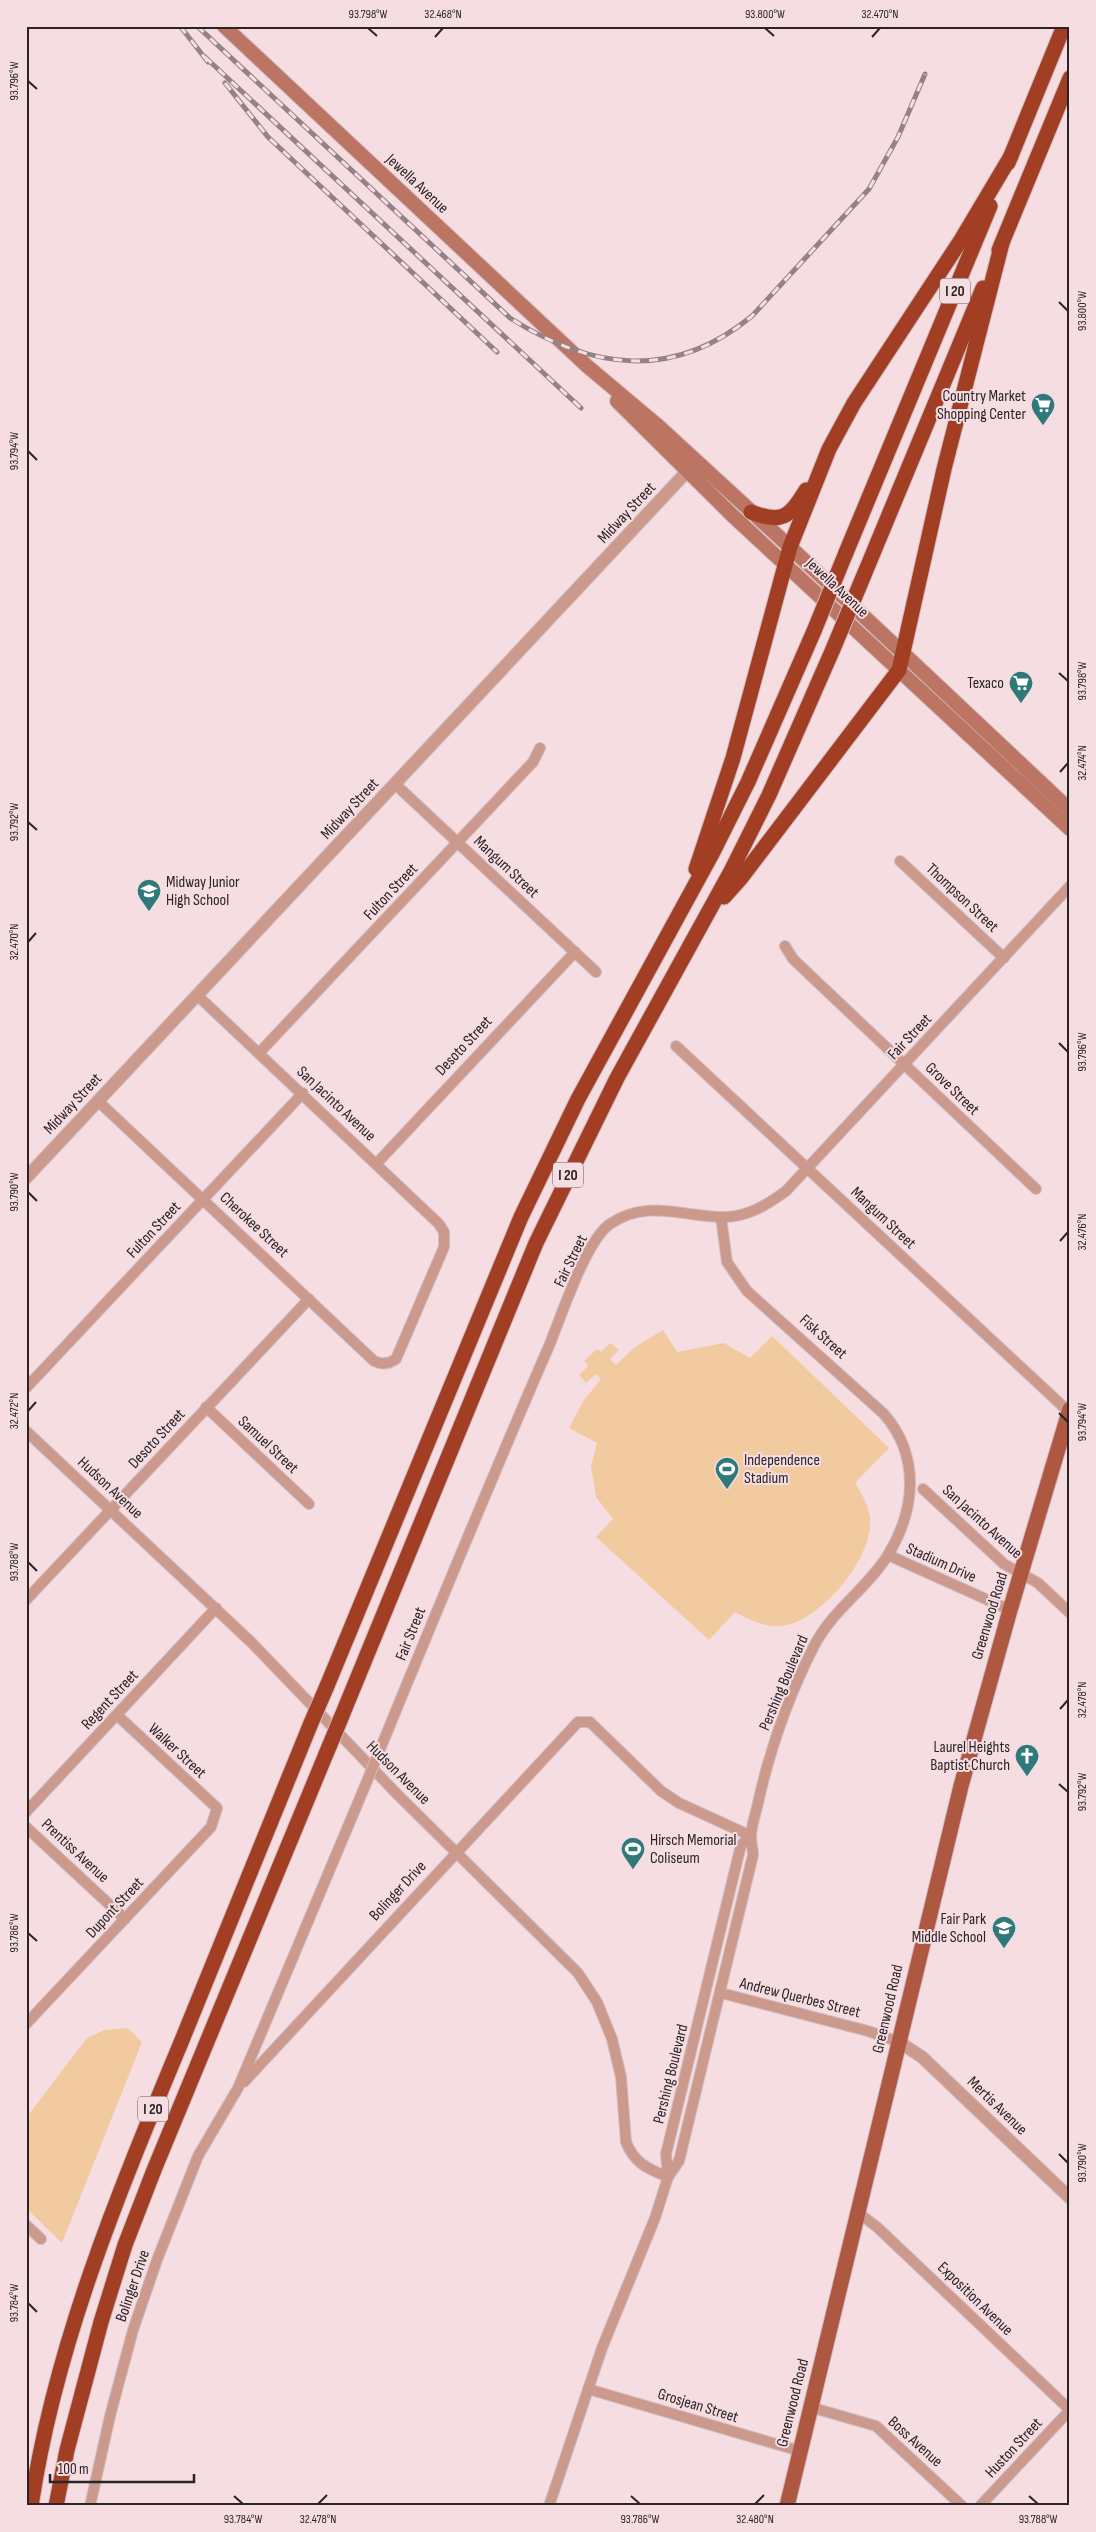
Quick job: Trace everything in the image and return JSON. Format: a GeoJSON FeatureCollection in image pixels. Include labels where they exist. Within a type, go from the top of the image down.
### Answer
{"type":"FeatureCollection","features":[{"type":"Feature","properties":{"kind":"highway","name":"I 20"},"geometry":{"type":"LineString","coordinates":[[31,2506],[49,2416],[65,2353],[105,2228],[311,1723],[521,1217],[578,1099],[683,907],[748,782],[814,631],[1064,26]]}},
{"type":"Feature","properties":{"kind":"highway","name":"I 20"},"geometry":{"type":"LineString","coordinates":[[57,2505],[67,2450],[100,2322],[125,2245],[154,2170],[536,1244],[617,1078],[711,910],[769,795],[833,649],[1070,78]]}},
{"type":"Feature","properties":{"kind":"highway"},"geometry":{"type":"LineString","coordinates":[[751,512],[770,518],[788,515],[804,493],[854,404],[961,240],[1011,156]]}},
{"type":"Feature","properties":{"kind":"highway"},"geometry":{"type":"LineString","coordinates":[[711,910],[741,878],[899,670],[946,460],[1002,243]]}},
{"type":"Feature","properties":{"kind":"highway"},"geometry":{"type":"LineString","coordinates":[[683,907],[733,758],[790,548],[829,449]]}},
{"type":"Feature","properties":{"kind":"main road","name":"Jewella Avenue"},"geometry":{"type":"LineString","coordinates":[[224,26],[587,366],[692,467],[786,565],[1070,828]]}},
{"type":"Feature","properties":{"kind":"main road","name":"Jewella Avenue"},"geometry":{"type":"LineString","coordinates":[[692,467],[751,512],[1070,810]]}},
{"type":"Feature","properties":{"kind":"main road","name":"Greenwood Road"},"geometry":{"type":"LineString","coordinates":[[787,2506],[961,1786],[1069,1410]]}},
{"type":"Feature","properties":{"kind":"street","name":"Midway Street"},"geometry":{"type":"LineString","coordinates":[[26,1178],[692,467]]}},
{"type":"Feature","properties":{"kind":"street","name":"Fulton Street"},"geometry":{"type":"LineString","coordinates":[[259,1053],[533,762],[540,748]]}},
{"type":"Feature","properties":{"kind":"street","name":"Mangum Street"},"geometry":{"type":"LineString","coordinates":[[395,784],[596,972]]}},
{"type":"Feature","properties":{"kind":"street","name":"Thompson Street"},"geometry":{"type":"LineString","coordinates":[[900,861],[1004,958]]}},
{"type":"Feature","properties":{"kind":"street","name":"Fair Street"},"geometry":{"type":"LineString","coordinates":[[364,1786],[442,1595],[590,1249],[609,1224],[639,1210],[665,1209],[721,1217],[760,1210],[786,1191],[906,1065],[1070,886]]}},
{"type":"Feature","properties":{"kind":"street","name":"Grove Street"},"geometry":{"type":"LineString","coordinates":[[785,946],[793,959],[1036,1189]]}},
{"type":"Feature","properties":{"kind":"street","name":"Desoto Street"},"geometry":{"type":"LineString","coordinates":[[377,1163],[575,952]]}},
{"type":"Feature","properties":{"kind":"street","name":"San Jacinto Avenue"},"geometry":{"type":"LineString","coordinates":[[197,995],[377,1163],[439,1224],[445,1241],[400,1354],[390,1363]]}},
{"type":"Feature","properties":{"kind":"street","name":"Mangum Street"},"geometry":{"type":"LineString","coordinates":[[676,1046],[1069,1410]]}},
{"type":"Feature","properties":{"kind":"street","name":"Fulton Street"},"geometry":{"type":"LineString","coordinates":[[26,1388],[303,1093]]}},
{"type":"Feature","properties":{"kind":"street","name":"Cherokee Street"},"geometry":{"type":"LineString","coordinates":[[98,1101],[374,1361],[390,1363]]}},
{"type":"Feature","properties":{"kind":"street","name":"Fisk Street"},"geometry":{"type":"LineString","coordinates":[[721,1217],[727,1262],[747,1291],[884,1414],[904,1442],[910,1478]]}},
{"type":"Feature","properties":{"kind":"street","name":"Desoto Street"},"geometry":{"type":"LineString","coordinates":[[26,1600],[309,1299]]}},
{"type":"Feature","properties":{"kind":"street","name":"Samuel Street"},"geometry":{"type":"LineString","coordinates":[[206,1407],[309,1504]]}},
{"type":"Feature","properties":{"kind":"street","name":"Hudson Avenue"},"geometry":{"type":"LineString","coordinates":[[26,1431],[216,1608],[397,1794],[568,1962],[590,1990],[604,2016],[616,2054],[626,2142],[636,2160],[644,2166],[668,2177]]}},
{"type":"Feature","properties":{"kind":"street","name":"Pershing Boulevard"},"geometry":{"type":"LineString","coordinates":[[549,2506],[588,2388],[655,2218],[668,2177],[679,2160],[753,1855],[751,1836],[761,1792],[782,1722],[814,1646],[835,1613],[865,1583],[888,1555],[903,1522],[910,1478]]}},
{"type":"Feature","properties":{"kind":"street","name":"San Jacinto Avenue"},"geometry":{"type":"LineString","coordinates":[[923,1489],[1004,1564],[1038,1583],[1070,1613]]}},
{"type":"Feature","properties":{"kind":"street","name":"Stadium Drive"},"geometry":{"type":"LineString","coordinates":[[888,1555],[1010,1610]]}},
{"type":"Feature","properties":{"kind":"street","name":"Regent Street"},"geometry":{"type":"LineString","coordinates":[[26,1812],[216,1608]]}},
{"type":"Feature","properties":{"kind":"street","name":"Walker Street"},"geometry":{"type":"LineString","coordinates":[[117,1715],[217,1808]]}},
{"type":"Feature","properties":{"kind":"street","name":"Bolinger Drive"},"geometry":{"type":"LineString","coordinates":[[238,2088],[456,1851],[578,1722],[590,1722],[661,1791],[680,1803],[751,1836]]}},
{"type":"Feature","properties":{"kind":"street","name":"Bolinger Drive"},"geometry":{"type":"LineString","coordinates":[[90,2506],[110,2416],[133,2330],[154,2268],[198,2156],[238,2088],[364,1786]]}},
{"type":"Feature","properties":{"kind":"street","name":"Dupont Street"},"geometry":{"type":"LineString","coordinates":[[26,2024],[211,1827],[217,1808]]}},
{"type":"Feature","properties":{"kind":"street","name":"Prentiss Avenue"},"geometry":{"type":"LineString","coordinates":[[26,1826],[125,1919]]}},
{"type":"Feature","properties":{"kind":"street","name":"Pershing Boulevard"},"geometry":{"type":"LineString","coordinates":[[668,2177],[666,2154],[739,1855],[742,1845],[751,1836]]}},
{"type":"Feature","properties":{"kind":"street","name":"Andrew Querbes Street"},"geometry":{"type":"LineString","coordinates":[[721,1993],[868,2031],[899,2042]]}},
{"type":"Feature","properties":{"kind":"street","name":"Mertis Avenue"},"geometry":{"type":"LineString","coordinates":[[899,2042],[922,2057],[1070,2198]]}},
{"type":"Feature","properties":{"kind":"street","name":"Exposition Avenue"},"geometry":{"type":"LineString","coordinates":[[857,2212],[884,2234],[1070,2410]]}},
{"type":"Feature","properties":{"kind":"street"},"geometry":{"type":"LineString","coordinates":[[28,2230],[41,2239]]}},
{"type":"Feature","properties":{"kind":"street","name":"Grosjean Street"},"geometry":{"type":"LineString","coordinates":[[588,2388],[800,2451]]}},
{"type":"Feature","properties":{"kind":"street","name":"Boss Avenue"},"geometry":{"type":"LineString","coordinates":[[810,2407],[876,2426],[962,2506]]}},
{"type":"Feature","properties":{"kind":"street","name":"Huston Street"},"geometry":{"type":"LineString","coordinates":[[980,2506],[1070,2410]]}},
{"type":"Feature","properties":{"kind":"shaded area","name":"Independence Stadium"},"geometry":{"type":"Polygon","coordinates":[[[663,1330],[677,1352],[724,1343],[750,1358],[772,1336],[889,1448],[855,1483],[866,1503],[870,1517],[869,1533],[864,1550],[842,1585],[828,1600],[812,1613],[796,1622],[781,1626],[768,1625],[751,1620],[735,1612],[709,1640],[596,1537],[613,1519],[596,1497],[591,1466],[597,1443],[569,1428],[584,1400],[601,1379],[596,1374],[586,1383],[579,1375],[588,1366],[584,1361],[597,1349],[601,1352],[610,1343],[619,1350],[610,1359],[616,1365],[635,1347],[663,1330]]]}},
{"type":"Feature","properties":{"kind":"shaded area"},"geometry":{"type":"Polygon","coordinates":[[[128,2028],[142,2042],[62,2243],[26,2208],[26,2118],[87,2038],[104,2030],[128,2028]]]}},
{"type":"Feature","properties":{"kind":"railway"},"geometry":{"type":"LineString","coordinates":[[180,26],[208,62]]}},
{"type":"Feature","properties":{"kind":"railway"},"geometry":{"type":"LineString","coordinates":[[197,26],[510,318],[541,336],[571,349],[602,357],[632,361],[662,359],[692,351],[722,337],[752,316],[869,189],[898,137],[925,74]]}},
{"type":"Feature","properties":{"kind":"railway"},"geometry":{"type":"LineString","coordinates":[[205,57],[581,408]]}},
{"type":"Feature","properties":{"kind":"railway"},"geometry":{"type":"LineString","coordinates":[[225,83],[268,137],[497,352]]}},
{"type":"Feature","properties":{"kind":"place","name":"Country Market Shopping Center"},"geometry":{"type":"Point","coordinates":[1043,426]}},
{"type":"Feature","properties":{"kind":"place","name":"Texaco"},"geometry":{"type":"Point","coordinates":[1021,704]}},
{"type":"Feature","properties":{"kind":"place","name":"Midway Junior High School"},"geometry":{"type":"Point","coordinates":[149,912]}},
{"type":"Feature","properties":{"kind":"place","name":"Independence Stadium"},"geometry":{"type":"Point","coordinates":[727,1490]}},
{"type":"Feature","properties":{"kind":"place","name":"Laurel Heights Baptist Church"},"geometry":{"type":"Point","coordinates":[1027,1777]}},
{"type":"Feature","properties":{"kind":"place","name":"Hirsch Memorial Coliseum"},"geometry":{"type":"Point","coordinates":[633,1870]}},
{"type":"Feature","properties":{"kind":"place","name":"Fair Park Middle School"},"geometry":{"type":"Point","coordinates":[1004,1949]}}]}
